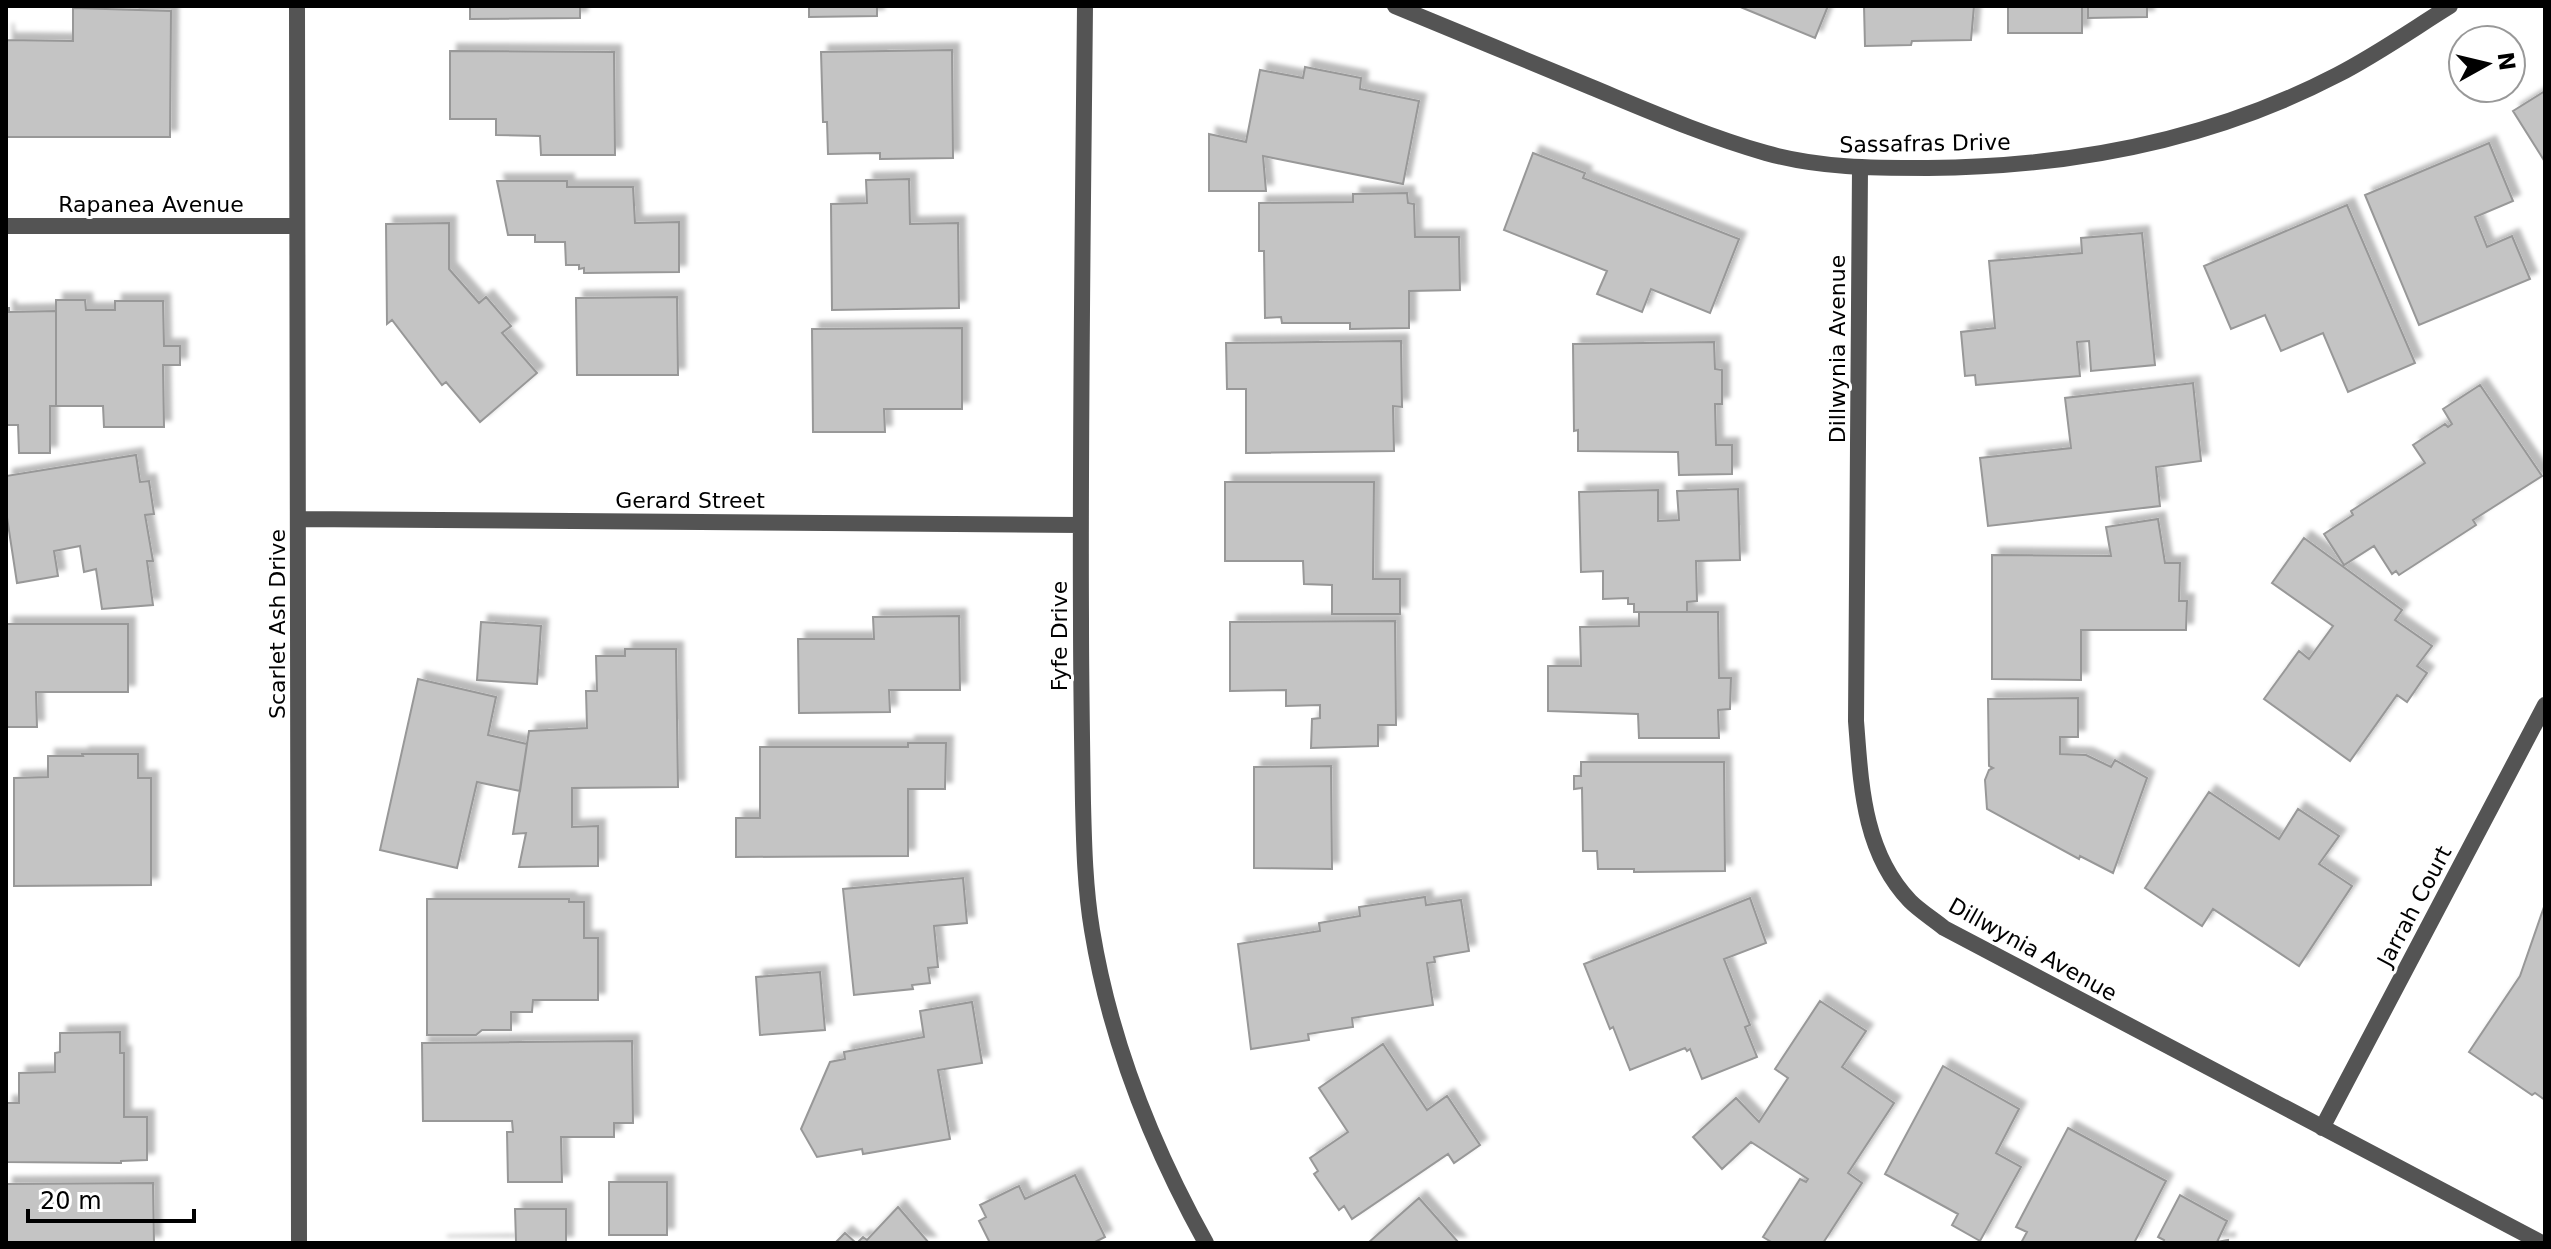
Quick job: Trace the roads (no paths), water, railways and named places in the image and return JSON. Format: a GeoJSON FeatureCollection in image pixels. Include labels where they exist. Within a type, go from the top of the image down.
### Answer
{"type":"FeatureCollection","features":[{"type":"Feature","properties":{"kind":"street","name":"Scarlet Ash Drive"},"geometry":{"type":"LineString","coordinates":[[297,6],[299,1243]]}},
{"type":"Feature","properties":{"kind":"street","name":"Fyfe Drive"},"geometry":{"type":"LineString","coordinates":[[1085,6],[1080,525],[1085,863],[1091,928],[1105,993],[1132,1082],[1177,1190],[1206,1243]]}},
{"type":"Feature","properties":{"kind":"street","name":"Sassafras Drive"},"geometry":{"type":"LineString","coordinates":[[1395,6],[1687,127],[1768,154],[1824,165],[1860,168],[1975,168],[2073,159],[2163,142],[2241,117],[2337,75],[2450,6]]}},
{"type":"Feature","properties":{"kind":"street","name":"Dillwynia Avenue"},"geometry":{"type":"LineString","coordinates":[[1860,168],[1856,721],[1863,804],[1882,862],[1910,900],[1944,928],[2542,1243]]}},
{"type":"Feature","properties":{"kind":"street","name":"Rapanea Avenue"},"geometry":{"type":"LineString","coordinates":[[6,226],[295,226]]}},
{"type":"Feature","properties":{"kind":"street","name":"Gerard Street"},"geometry":{"type":"LineString","coordinates":[[299,519],[1080,525]]}},
{"type":"Feature","properties":{"kind":"street","name":"Jarrah Court"},"geometry":{"type":"LineString","coordinates":[[2322,1128],[2545,705]]}}]}
